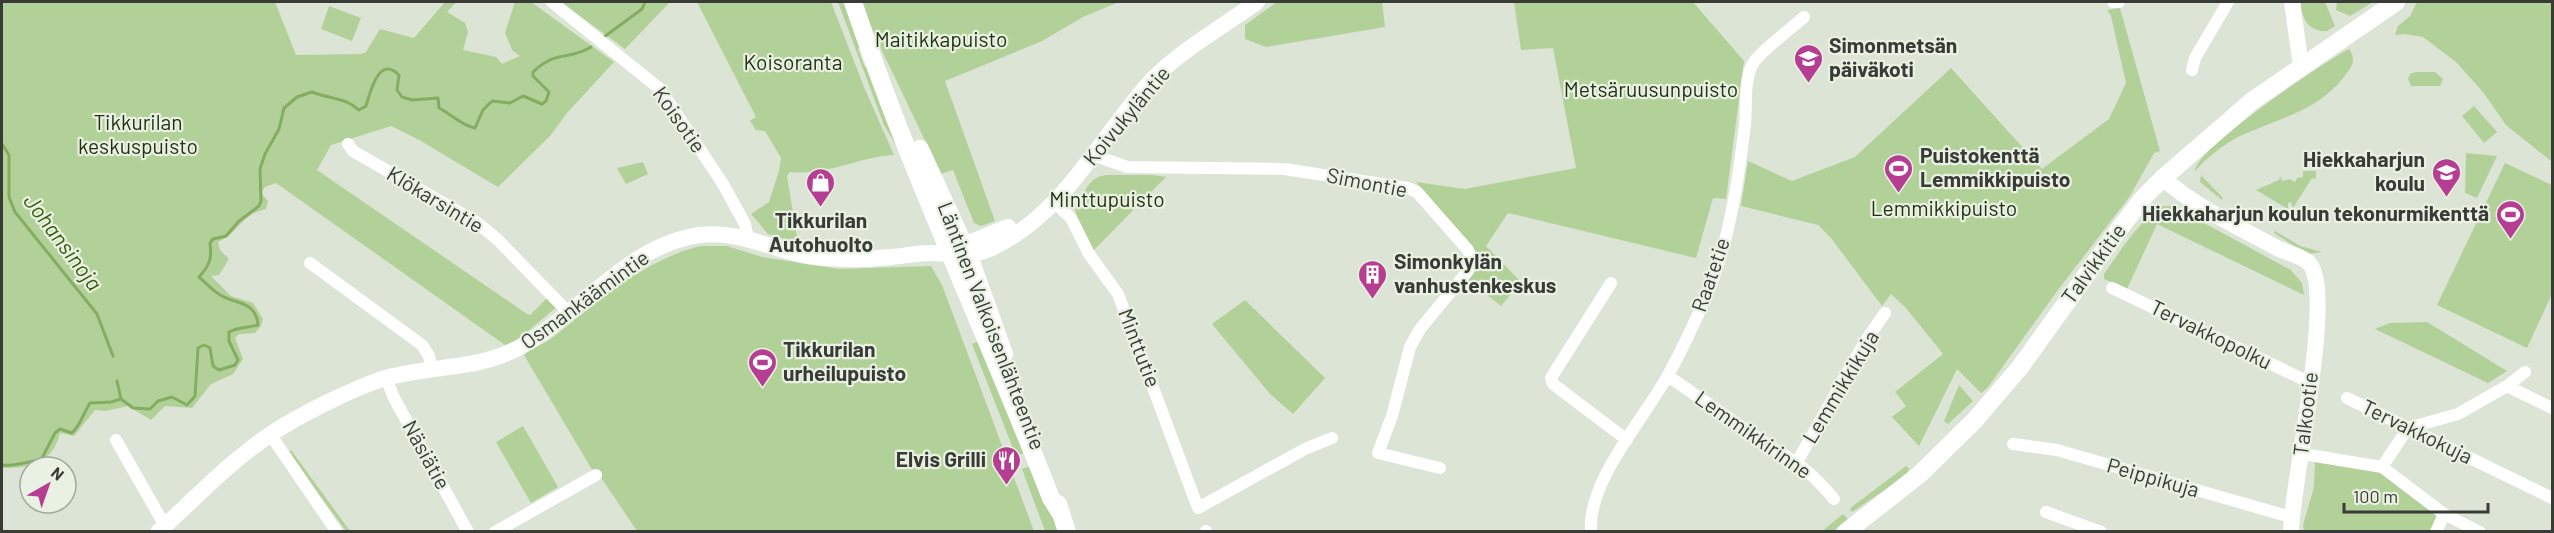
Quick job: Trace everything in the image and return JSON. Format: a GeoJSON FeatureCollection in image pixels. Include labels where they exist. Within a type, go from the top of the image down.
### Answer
{"type":"FeatureCollection","features":[{"type":"Feature","properties":{"kind":"main road","name":"Läntinen Valkoisenlähteentie"},"geometry":{"type":"LineString","coordinates":[[853,2],[897,126],[961,252],[1006,383],[1051,498],[1061,514],[1067,531]]}},
{"type":"Feature","properties":{"kind":"main road","name":"Talvikkitie"},"geometry":{"type":"LineString","coordinates":[[1846,531],[1929,467],[1975,420],[2021,366],[2120,228],[2163,178],[2252,101],[2396,2]]}},
{"type":"Feature","properties":{"kind":"street","name":"Koisotie"},"geometry":{"type":"LineString","coordinates":[[552,2],[649,78],[668,100],[723,184],[745,224],[747,239]]}},
{"type":"Feature","properties":{"kind":"street","name":"Koivukyläntie"},"geometry":{"type":"LineString","coordinates":[[961,252],[988,249],[1011,237],[1054,202],[1162,71],[1257,2]]}},
{"type":"Feature","properties":{"kind":"street"},"geometry":{"type":"LineString","coordinates":[[2192,70],[2195,58],[2228,2]]}},
{"type":"Feature","properties":{"kind":"street"},"geometry":{"type":"LineString","coordinates":[[2292,2],[2301,66]]}},
{"type":"Feature","properties":{"kind":"street","name":"Raatetie"},"geometry":{"type":"LineString","coordinates":[[1591,531],[1590,516],[1598,489],[1668,376],[1707,295],[1719,261],[1736,185],[1745,125],[1748,82],[1753,63],[1804,17]]}},
{"type":"Feature","properties":{"kind":"street","name":"Klökarsintie"},"geometry":{"type":"LineString","coordinates":[[348,144],[353,151],[476,222],[497,239],[568,312]]}},
{"type":"Feature","properties":{"kind":"street","name":"Simontie"},"geometry":{"type":"LineString","coordinates":[[1093,155],[1126,166],[1284,169],[1408,188],[1417,192],[1468,250],[1473,261],[1420,329],[1410,347],[1392,416],[1378,453],[1440,468]]}},
{"type":"Feature","properties":{"kind":"street","name":"Talkootie"},"geometry":{"type":"LineString","coordinates":[[2163,178],[2179,193],[2281,250],[2300,267],[2317,296],[2303,454],[2291,524]]}},
{"type":"Feature","properties":{"kind":"street","name":"Minttutie"},"geometry":{"type":"LineString","coordinates":[[1054,202],[1071,218],[1089,254],[1118,294],[1198,508],[1305,449],[1332,438]]}},
{"type":"Feature","properties":{"kind":"street","name":"Osmankäämintie"},"geometry":{"type":"LineString","coordinates":[[162,529],[243,455],[270,434],[366,385],[386,378],[407,372],[432,370],[501,356],[537,338],[639,259],[675,240],[713,234],[747,239],[786,251],[830,258],[961,252]]}},
{"type":"Feature","properties":{"kind":"street"},"geometry":{"type":"LineString","coordinates":[[310,263],[422,345],[429,356],[432,370]]}},
{"type":"Feature","properties":{"kind":"street"},"geometry":{"type":"LineString","coordinates":[[1611,284],[1551,378],[1553,384],[1627,440]]}},
{"type":"Feature","properties":{"kind":"street","name":"Tervakkopolku"},"geometry":{"type":"LineString","coordinates":[[2112,288],[2311,383]]}},
{"type":"Feature","properties":{"kind":"street","name":"Lemmikkikuja"},"geometry":{"type":"LineString","coordinates":[[1797,462],[1866,340],[1886,313]]}},
{"type":"Feature","properties":{"kind":"street"},"geometry":{"type":"LineString","coordinates":[[2382,467],[2408,428],[2458,414],[2507,386],[2525,372]]}},
{"type":"Feature","properties":{"kind":"street","name":"Lemmikkirinne"},"geometry":{"type":"LineString","coordinates":[[1668,376],[1778,452],[1797,462],[1814,476],[1834,499]]}},
{"type":"Feature","properties":{"kind":"street","name":"Näsiätie"},"geometry":{"type":"LineString","coordinates":[[386,378],[394,398],[468,531]]}},
{"type":"Feature","properties":{"kind":"street"},"geometry":{"type":"LineString","coordinates":[[2507,386],[2553,408]]}},
{"type":"Feature","properties":{"kind":"street","name":"Tervakkokuja"},"geometry":{"type":"LineString","coordinates":[[2347,398],[2553,498]]}},
{"type":"Feature","properties":{"kind":"street"},"geometry":{"type":"LineString","coordinates":[[270,434],[337,531]]}},
{"type":"Feature","properties":{"kind":"street"},"geometry":{"type":"LineString","coordinates":[[116,440],[162,529]]}},
{"type":"Feature","properties":{"kind":"street","name":"Peippikuja"},"geometry":{"type":"LineString","coordinates":[[2013,444],[2057,450],[2291,524]]}},
{"type":"Feature","properties":{"kind":"street"},"geometry":{"type":"LineString","coordinates":[[2303,454],[2382,467],[2444,514],[2480,531]]}},
{"type":"Feature","properties":{"kind":"street"},"geometry":{"type":"LineString","coordinates":[[495,531],[596,475]]}},
{"type":"Feature","properties":{"kind":"street"},"geometry":{"type":"LineString","coordinates":[[2046,512],[2101,531]]}},
{"type":"Feature","properties":{"kind":"street"},"geometry":{"type":"LineString","coordinates":[[2436,531],[2444,514]]}},
{"type":"Feature","properties":{"kind":"green space","name":"Tikkurilan keskuspuisto"},"geometry":{"type":"Polygon","coordinates":[[[2,2],[275,2],[296,55],[361,54],[366,52],[380,29],[414,38],[445,2],[456,2],[447,12],[465,23],[468,32],[463,50],[496,57],[502,64],[520,56],[512,50],[505,33],[515,2],[531,2],[614,62],[567,113],[550,136],[498,187],[421,141],[391,126],[331,145],[317,170],[527,314],[530,315],[549,296],[558,306],[516,341],[505,345],[276,183],[265,187],[261,193],[268,201],[266,209],[250,215],[231,234],[218,242],[220,250],[229,259],[219,275],[211,276],[231,296],[253,303],[263,319],[255,333],[239,334],[235,338],[243,359],[233,374],[211,384],[192,408],[165,406],[151,420],[128,406],[106,411],[95,410],[74,436],[60,433],[49,455],[18,455],[18,467],[2,468],[2,2]]]}},
{"type":"Feature","properties":{"kind":"green space"},"geometry":{"type":"Polygon","coordinates":[[[561,2],[670,2],[625,49],[561,2]]]}},
{"type":"Feature","properties":{"kind":"green space","name":"Koisoranta"},"geometry":{"type":"Polygon","coordinates":[[[697,2],[831,2],[864,87],[894,155],[817,171],[790,172],[787,176],[798,243],[768,234],[751,214],[769,202],[781,158],[765,131],[756,130],[750,121],[756,117],[697,2]]]}},
{"type":"Feature","properties":{"kind":"green space"},"geometry":{"type":"Polygon","coordinates":[[[838,2],[846,2],[862,47],[858,49],[865,67],[869,65],[901,154],[884,125],[838,2]]]}},
{"type":"Feature","properties":{"kind":"green space","name":"Maitikkapuisto"},"geometry":{"type":"Polygon","coordinates":[[[861,2],[1119,2],[1083,17],[1042,41],[945,81],[995,221],[981,226],[974,223],[953,170],[941,174],[861,2]]]}},
{"type":"Feature","properties":{"kind":"green space"},"geometry":{"type":"Polygon","coordinates":[[[1277,2],[1382,2],[1385,27],[1266,47],[1245,39],[1245,25],[1277,2]]]}},
{"type":"Feature","properties":{"kind":"green space","name":"Metsäruusunpuisto"},"geometry":{"type":"Polygon","coordinates":[[[1514,2],[1693,2],[1744,61],[1726,199],[1713,198],[1696,258],[1508,213],[1486,246],[1521,282],[1501,306],[1467,279],[1473,272],[1479,257],[1416,182],[1465,189],[1576,168],[1553,48],[1521,50],[1514,2]]]}},
{"type":"Feature","properties":{"kind":"green space"},"geometry":{"type":"Polygon","coordinates":[[[2301,2],[2325,2],[2335,26],[2327,31],[2311,27],[2304,19],[2301,2]]]}},
{"type":"Feature","properties":{"kind":"green space"},"geometry":{"type":"Polygon","coordinates":[[[2337,2],[2373,2],[2350,16],[2336,10],[2337,2]]]}},
{"type":"Feature","properties":{"kind":"green space"},"geometry":{"type":"Polygon","coordinates":[[[2417,2],[2552,2],[2552,162],[2506,125],[2483,92],[2456,62],[2423,37],[2395,35],[2398,26],[2410,16],[2417,2]]]}},
{"type":"Feature","properties":{"kind":"green space"},"geometry":{"type":"Polygon","coordinates":[[[329,6],[361,18],[352,41],[321,29],[329,6]]]}},
{"type":"Feature","properties":{"kind":"green space","name":"Lemmikkipuisto"},"geometry":{"type":"Polygon","coordinates":[[[2120,8],[2160,151],[2154,153],[2130,196],[1988,387],[1981,393],[1957,369],[1919,446],[1892,417],[1906,406],[1895,392],[1943,354],[1906,308],[1891,294],[1882,306],[1831,238],[1818,225],[1741,206],[1748,161],[1792,181],[1855,157],[1951,68],[2042,169],[2109,119],[2126,83],[2111,16],[2107,10],[2120,8]]]}},
{"type":"Feature","properties":{"kind":"green space"},"geometry":{"type":"Polygon","coordinates":[[[2349,49],[2353,57],[2351,66],[2344,77],[2321,99],[2309,107],[2232,140],[2195,171],[2201,160],[2237,126],[2314,70],[2349,49]]]}},
{"type":"Feature","properties":{"kind":"green space"},"geometry":{"type":"Polygon","coordinates":[[[2435,72],[2443,79],[2440,86],[2411,86],[2408,79],[2410,74],[2435,72]]]}},
{"type":"Feature","properties":{"kind":"green space"},"geometry":{"type":"Polygon","coordinates":[[[2474,106],[2497,132],[2484,143],[2462,116],[2474,106]]]}},
{"type":"Feature","properties":{"kind":"green space"},"geometry":{"type":"Polygon","coordinates":[[[2466,153],[2497,156],[2477,198],[2465,193],[2466,153]]]}},
{"type":"Feature","properties":{"kind":"green space"},"geometry":{"type":"Polygon","coordinates":[[[643,162],[648,174],[626,184],[617,168],[643,162]]]}},
{"type":"Feature","properties":{"kind":"green space","name":"Hiekkaharjun koulun tekonurmikenttä"},"geometry":{"type":"Polygon","coordinates":[[[2505,163],[2552,185],[2552,294],[2527,348],[2437,305],[2505,163]]]}},
{"type":"Feature","properties":{"kind":"green space"},"geometry":{"type":"Polygon","coordinates":[[[2303,171],[2316,171],[2316,179],[2312,178],[2293,208],[2291,202],[2288,203],[2288,209],[2256,190],[2279,180],[2280,176],[2282,181],[2290,179],[2295,182],[2297,178],[2303,177],[2303,171]]]}},
{"type":"Feature","properties":{"kind":"green space"},"geometry":{"type":"Polygon","coordinates":[[[2201,175],[2223,198],[2222,200],[2200,182],[2201,175]]]}},
{"type":"Feature","properties":{"kind":"green space","name":"Minttupuisto"},"geometry":{"type":"Polygon","coordinates":[[[1100,176],[1166,177],[1093,251],[1077,220],[1076,206],[1092,181],[1100,176]]]}},
{"type":"Feature","properties":{"kind":"green space"},"geometry":{"type":"Polygon","coordinates":[[[2163,206],[2172,206],[2291,270],[2302,283],[2304,295],[2157,224],[2127,289],[2104,279],[2104,274],[2131,237],[2163,206]]]}},
{"type":"Feature","properties":{"kind":"green space"},"geometry":{"type":"Polygon","coordinates":[[[2275,231],[2300,246],[2322,252],[2307,254],[2274,233],[2275,231]]]}},
{"type":"Feature","properties":{"kind":"green space","name":"Tikkurilan urheilupuisto"},"geometry":{"type":"Polygon","coordinates":[[[701,246],[727,246],[762,257],[839,269],[931,266],[942,285],[1034,531],[637,531],[598,473],[591,468],[524,355],[552,338],[604,297],[641,272],[680,252],[701,246]]]}},
{"type":"Feature","properties":{"kind":"green space"},"geometry":{"type":"Polygon","coordinates":[[[1245,300],[1325,378],[1293,414],[1270,394],[1212,324],[1245,300]]]}},
{"type":"Feature","properties":{"kind":"green space"},"geometry":{"type":"Polygon","coordinates":[[[2427,322],[2507,371],[2488,383],[2375,329],[2390,323],[2427,322]]]}},
{"type":"Feature","properties":{"kind":"green space"},"geometry":{"type":"Polygon","coordinates":[[[982,340],[1027,452],[1016,456],[972,344],[982,340]]]}},
{"type":"Feature","properties":{"kind":"green space"},"geometry":{"type":"Polygon","coordinates":[[[1959,385],[1973,401],[1948,424],[1944,421],[1959,385]]]}},
{"type":"Feature","properties":{"kind":"green space"},"geometry":{"type":"Polygon","coordinates":[[[523,426],[558,487],[531,503],[496,442],[523,426]]]}},
{"type":"Feature","properties":{"kind":"green space"},"geometry":{"type":"Polygon","coordinates":[[[291,450],[350,531],[346,531],[288,453],[291,450]]]}},
{"type":"Feature","properties":{"kind":"green space"},"geometry":{"type":"Polygon","coordinates":[[[2315,460],[2379,469],[2439,514],[2432,531],[2304,531],[2303,525],[2314,487],[2315,460]]]}},
{"type":"Feature","properties":{"kind":"green space"},"geometry":{"type":"Polygon","coordinates":[[[1034,465],[1061,531],[1045,531],[1022,469],[1034,465]]]}},
{"type":"Feature","properties":{"kind":"green space"},"geometry":{"type":"Polygon","coordinates":[[[1906,466],[1909,469],[1907,475],[1852,512],[1850,509],[1853,506],[1906,466]]]}},
{"type":"Feature","properties":{"kind":"green space"},"geometry":{"type":"Polygon","coordinates":[[[1843,514],[1848,519],[1833,531],[1821,532],[1843,514]]]}},
{"type":"Feature","properties":{"kind":"waterway"},"geometry":{"type":"LineString","coordinates":[[604,37],[642,9],[645,2]]}},
{"type":"Feature","properties":{"kind":"waterway"},"geometry":{"type":"LineString","coordinates":[[2,465],[41,460],[55,433],[60,429],[72,433],[90,403],[121,399],[133,408],[150,409],[158,401],[172,397],[187,405],[195,396],[198,348],[204,345],[210,348],[213,366],[219,370],[235,365],[238,360],[229,341],[229,332],[258,325],[254,311],[244,304],[227,299],[199,277],[209,261],[210,243],[213,239],[226,236],[239,221],[259,206],[261,201],[260,169],[265,154],[279,129],[284,108],[297,97],[312,92],[342,100],[359,110],[366,106],[376,78],[386,69],[392,70],[399,75],[397,90],[402,97],[412,100],[438,98],[439,108],[475,128],[483,110],[492,101],[510,103],[523,96],[542,104],[546,101],[549,92],[533,76],[533,72],[549,60],[576,54],[591,47]]}},
{"type":"Feature","properties":{"kind":"waterway","name":"Johansinoja"},"geometry":{"type":"LineString","coordinates":[[2,144],[9,155],[9,197],[15,212],[97,314],[113,356]]}},
{"type":"Feature","properties":{"kind":"waterway","name":"Johansinoja"},"geometry":{"type":"LineString","coordinates":[[117,381],[121,399]]}},
{"type":"Feature","properties":{"kind":"place","name":"Simonmetsän päiväkoti"},"geometry":{"type":"Point","coordinates":[1808,84]}},
{"type":"Feature","properties":{"kind":"place","name":"Puistokenttä Lemmikkipuisto"},"geometry":{"type":"Point","coordinates":[1899,194]}},
{"type":"Feature","properties":{"kind":"place","name":"Hiekkaharjun koulu"},"geometry":{"type":"Point","coordinates":[2446,198]}},
{"type":"Feature","properties":{"kind":"place","name":"Tikkurilan Autohuolto"},"geometry":{"type":"Point","coordinates":[821,208]}},
{"type":"Feature","properties":{"kind":"place","name":"Hiekkaharjun koulun tekonurmikenttä"},"geometry":{"type":"Point","coordinates":[2510,240]}},
{"type":"Feature","properties":{"kind":"place","name":"Simonkylän vanhustenkeskus"},"geometry":{"type":"Point","coordinates":[1373,300]}},
{"type":"Feature","properties":{"kind":"place","name":"Tikkurilan urheilupuisto"},"geometry":{"type":"Point","coordinates":[762,388]}},
{"type":"Feature","properties":{"kind":"place","name":"Elvis Grilli"},"geometry":{"type":"Point","coordinates":[1007,486]}}]}
